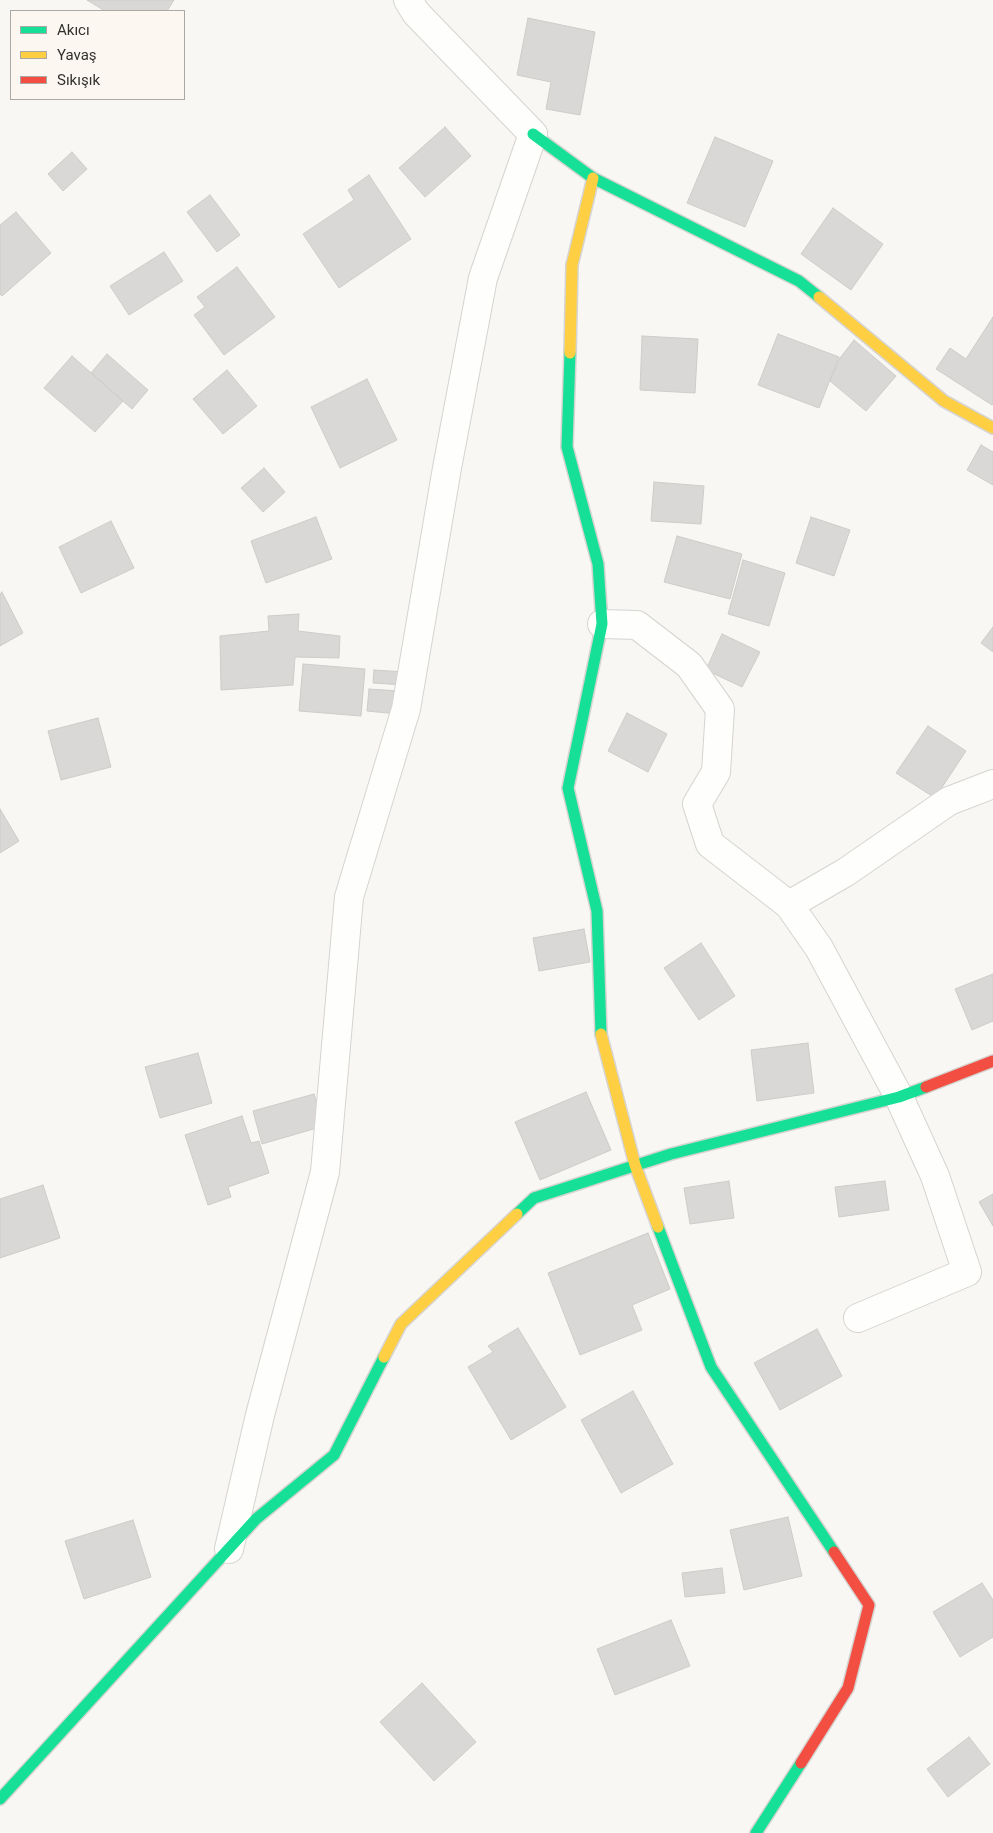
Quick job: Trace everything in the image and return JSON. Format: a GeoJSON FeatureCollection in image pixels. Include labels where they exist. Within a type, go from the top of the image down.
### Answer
{"type":"FeatureCollection","features":[{"type":"Feature","properties":{"kind":"street"},"geometry":{"type":"LineString","coordinates":[[408,0],[416,13],[533,134],[593,178],[799,281],[944,401],[993,428]]}},
{"type":"Feature","properties":{"kind":"street"},"geometry":{"type":"LineString","coordinates":[[229,1549],[260,1415],[325,1172],[349,898],[406,709],[447,468],[483,278],[533,134]]}},
{"type":"Feature","properties":{"kind":"street"},"geometry":{"type":"LineString","coordinates":[[593,178],[572,265],[567,446],[598,564],[602,624],[568,788],[597,911],[601,1036],[634,1165],[711,1367],[870,1605],[848,1688],[756,1833]]}},
{"type":"Feature","properties":{"kind":"street"},"geometry":{"type":"LineString","coordinates":[[602,624],[637,625],[689,665],[720,709],[716,772],[697,804],[710,844],[789,905],[819,948],[899,1097],[935,1176],[967,1272],[858,1318]]}},
{"type":"Feature","properties":{"kind":"street"},"geometry":{"type":"LineString","coordinates":[[789,905],[846,872],[949,801],[993,784]]}},
{"type":"Feature","properties":{"kind":"street"},"geometry":{"type":"LineString","coordinates":[[0,1799],[256,1519],[334,1455],[400,1324],[534,1198],[671,1154],[899,1097],[993,1061]]}},
{"type":"Feature","properties":{"kind":"building"},"geometry":{"type":"Polygon","coordinates":[[[87,0],[174,0],[168,10],[103,10],[87,0]]]}},
{"type":"Feature","properties":{"kind":"building"},"geometry":{"type":"Polygon","coordinates":[[[528,18],[595,32],[580,115],[546,109],[551,82],[517,75],[528,18]]]}},
{"type":"Feature","properties":{"kind":"building"},"geometry":{"type":"Polygon","coordinates":[[[445,127],[471,156],[425,197],[399,168],[445,127]]]}},
{"type":"Feature","properties":{"kind":"building"},"geometry":{"type":"Polygon","coordinates":[[[715,137],[773,161],[745,227],[687,203],[715,137]]]}},
{"type":"Feature","properties":{"kind":"building"},"geometry":{"type":"Polygon","coordinates":[[[72,152],[87,169],[63,191],[48,174],[72,152]]]}},
{"type":"Feature","properties":{"kind":"building"},"geometry":{"type":"Polygon","coordinates":[[[369,175],[411,239],[339,288],[303,234],[354,200],[348,190],[369,175]]]}},
{"type":"Feature","properties":{"kind":"building"},"geometry":{"type":"Polygon","coordinates":[[[210,195],[240,235],[217,252],[187,212],[210,195]]]}},
{"type":"Feature","properties":{"kind":"building"},"geometry":{"type":"Polygon","coordinates":[[[833,208],[883,244],[851,290],[801,254],[833,208]]]}},
{"type":"Feature","properties":{"kind":"building"},"geometry":{"type":"Polygon","coordinates":[[[16,212],[51,253],[2,296],[0,294],[0,225],[16,212]]]}},
{"type":"Feature","properties":{"kind":"building"},"geometry":{"type":"Polygon","coordinates":[[[164,252],[183,281],[129,315],[110,286],[164,252]]]}},
{"type":"Feature","properties":{"kind":"building"},"geometry":{"type":"Polygon","coordinates":[[[237,267],[275,317],[224,355],[194,315],[205,307],[197,297],[237,267]]]}},
{"type":"Feature","properties":{"kind":"building"},"geometry":{"type":"Polygon","coordinates":[[[993,317],[992,405],[936,369],[950,348],[966,359],[993,317]]]}},
{"type":"Feature","properties":{"kind":"building"},"geometry":{"type":"Polygon","coordinates":[[[778,334],[839,357],[819,408],[758,385],[778,334]]]}},
{"type":"Feature","properties":{"kind":"building"},"geometry":{"type":"Polygon","coordinates":[[[642,336],[698,339],[695,393],[640,390],[642,336]]]}},
{"type":"Feature","properties":{"kind":"building"},"geometry":{"type":"Polygon","coordinates":[[[854,340],[896,376],[866,411],[830,381],[840,358],[854,340]]]}},
{"type":"Feature","properties":{"kind":"building"},"geometry":{"type":"Polygon","coordinates":[[[107,354],[148,390],[132,409],[91,373],[107,354]]]}},
{"type":"Feature","properties":{"kind":"building"},"geometry":{"type":"Polygon","coordinates":[[[72,356],[123,401],[95,432],[44,388],[72,356]]]}},
{"type":"Feature","properties":{"kind":"building"},"geometry":{"type":"Polygon","coordinates":[[[227,370],[257,406],[223,434],[193,399],[227,370]]]}},
{"type":"Feature","properties":{"kind":"building"},"geometry":{"type":"Polygon","coordinates":[[[367,379],[397,440],[340,468],[311,407],[367,379]]]}},
{"type":"Feature","properties":{"kind":"building"},"geometry":{"type":"Polygon","coordinates":[[[981,445],[993,452],[993,485],[967,470],[981,445]]]}},
{"type":"Feature","properties":{"kind":"building"},"geometry":{"type":"Polygon","coordinates":[[[264,468],[285,492],[263,512],[241,488],[264,468]]]}},
{"type":"Feature","properties":{"kind":"building"},"geometry":{"type":"Polygon","coordinates":[[[654,482],[704,486],[701,524],[651,521],[654,482]]]}},
{"type":"Feature","properties":{"kind":"building"},"geometry":{"type":"Polygon","coordinates":[[[316,517],[332,559],[266,583],[251,541],[316,517]]]}},
{"type":"Feature","properties":{"kind":"building"},"geometry":{"type":"Polygon","coordinates":[[[811,517],[850,530],[834,576],[796,563],[811,517]]]}},
{"type":"Feature","properties":{"kind":"building"},"geometry":{"type":"Polygon","coordinates":[[[111,521],[134,568],[81,593],[59,547],[111,521]]]}},
{"type":"Feature","properties":{"kind":"building"},"geometry":{"type":"Polygon","coordinates":[[[677,536],[742,554],[730,599],[664,582],[677,536]]]}},
{"type":"Feature","properties":{"kind":"building"},"geometry":{"type":"Polygon","coordinates":[[[743,560],[785,573],[769,626],[728,614],[743,560]]]}},
{"type":"Feature","properties":{"kind":"building"},"geometry":{"type":"Polygon","coordinates":[[[2,592],[23,633],[0,646],[0,594],[2,592]]]}},
{"type":"Feature","properties":{"kind":"building"},"geometry":{"type":"Polygon","coordinates":[[[299,614],[298,631],[340,636],[339,658],[295,657],[293,685],[221,690],[220,636],[269,631],[268,616],[299,614]]]}},
{"type":"Feature","properties":{"kind":"building"},"geometry":{"type":"Polygon","coordinates":[[[993,627],[993,652],[981,643],[993,627]]]}},
{"type":"Feature","properties":{"kind":"building"},"geometry":{"type":"Polygon","coordinates":[[[722,634],[760,652],[742,687],[706,670],[722,634]]]}},
{"type":"Feature","properties":{"kind":"building"},"geometry":{"type":"Polygon","coordinates":[[[303,664],[365,669],[361,716],[299,711],[303,664]]]}},
{"type":"Feature","properties":{"kind":"building"},"geometry":{"type":"Polygon","coordinates":[[[374,670],[405,672],[404,685],[373,683],[374,670]]]}},
{"type":"Feature","properties":{"kind":"building"},"geometry":{"type":"Polygon","coordinates":[[[369,689],[399,691],[398,714],[367,711],[369,689]]]}},
{"type":"Feature","properties":{"kind":"building"},"geometry":{"type":"Polygon","coordinates":[[[627,713],[667,734],[648,772],[608,751],[627,713]]]}},
{"type":"Feature","properties":{"kind":"building"},"geometry":{"type":"Polygon","coordinates":[[[98,718],[111,767],[61,780],[48,731],[98,718]]]}},
{"type":"Feature","properties":{"kind":"building"},"geometry":{"type":"Polygon","coordinates":[[[928,726],[966,751],[935,798],[896,773],[928,726]]]}},
{"type":"Feature","properties":{"kind":"building"},"geometry":{"type":"Polygon","coordinates":[[[0,809],[19,841],[0,853],[0,809]]]}},
{"type":"Feature","properties":{"kind":"building"},"geometry":{"type":"Polygon","coordinates":[[[584,929],[590,962],[539,971],[533,938],[584,929]]]}},
{"type":"Feature","properties":{"kind":"building"},"geometry":{"type":"Polygon","coordinates":[[[701,943],[735,996],[699,1020],[664,968],[701,943]]]}},
{"type":"Feature","properties":{"kind":"building"},"geometry":{"type":"Polygon","coordinates":[[[993,974],[993,1021],[972,1030],[955,989],[993,974]]]}},
{"type":"Feature","properties":{"kind":"building"},"geometry":{"type":"Polygon","coordinates":[[[808,1043],[814,1093],[757,1101],[751,1050],[808,1043]]]}},
{"type":"Feature","properties":{"kind":"building"},"geometry":{"type":"Polygon","coordinates":[[[198,1053],[212,1103],[160,1118],[145,1067],[198,1053]]]}},
{"type":"Feature","properties":{"kind":"building"},"geometry":{"type":"Polygon","coordinates":[[[586,1092],[611,1150],[540,1180],[515,1122],[586,1092]]]}},
{"type":"Feature","properties":{"kind":"building"},"geometry":{"type":"Polygon","coordinates":[[[314,1094],[324,1126],[262,1144],[253,1111],[314,1094]]]}},
{"type":"Feature","properties":{"kind":"building"},"geometry":{"type":"Polygon","coordinates":[[[242,1116],[251,1143],[259,1141],[269,1173],[228,1187],[231,1197],[208,1205],[185,1135],[242,1116]]]}},
{"type":"Feature","properties":{"kind":"building"},"geometry":{"type":"Polygon","coordinates":[[[729,1181],[734,1218],[690,1224],[684,1188],[729,1181]]]}},
{"type":"Feature","properties":{"kind":"building"},"geometry":{"type":"Polygon","coordinates":[[[885,1181],[889,1210],[839,1217],[835,1187],[885,1181]]]}},
{"type":"Feature","properties":{"kind":"building"},"geometry":{"type":"Polygon","coordinates":[[[43,1185],[60,1238],[0,1258],[0,1199],[43,1185]]]}},
{"type":"Feature","properties":{"kind":"building"},"geometry":{"type":"Polygon","coordinates":[[[993,1194],[993,1226],[979,1202],[993,1194]]]}},
{"type":"Feature","properties":{"kind":"building"},"geometry":{"type":"Polygon","coordinates":[[[648,1233],[670,1289],[632,1305],[642,1330],[580,1355],[548,1273],[648,1233]]]}},
{"type":"Feature","properties":{"kind":"building"},"geometry":{"type":"Polygon","coordinates":[[[518,1328],[566,1407],[511,1440],[468,1367],[493,1352],[488,1346],[518,1328]]]}},
{"type":"Feature","properties":{"kind":"building"},"geometry":{"type":"Polygon","coordinates":[[[817,1329],[842,1376],[780,1410],[754,1363],[817,1329]]]}},
{"type":"Feature","properties":{"kind":"building"},"geometry":{"type":"Polygon","coordinates":[[[633,1391],[673,1464],[621,1493],[581,1420],[633,1391]]]}},
{"type":"Feature","properties":{"kind":"building"},"geometry":{"type":"Polygon","coordinates":[[[788,1517],[802,1576],[744,1590],[730,1530],[788,1517]]]}},
{"type":"Feature","properties":{"kind":"building"},"geometry":{"type":"Polygon","coordinates":[[[133,1520],[151,1577],[84,1599],[65,1541],[133,1520]]]}},
{"type":"Feature","properties":{"kind":"building"},"geometry":{"type":"Polygon","coordinates":[[[722,1568],[725,1593],[685,1597],[682,1573],[722,1568]]]}},
{"type":"Feature","properties":{"kind":"building"},"geometry":{"type":"Polygon","coordinates":[[[982,1583],[993,1600],[993,1637],[960,1657],[933,1612],[982,1583]]]}},
{"type":"Feature","properties":{"kind":"building"},"geometry":{"type":"Polygon","coordinates":[[[671,1620],[690,1666],[615,1695],[597,1649],[671,1620]]]}},
{"type":"Feature","properties":{"kind":"building"},"geometry":{"type":"Polygon","coordinates":[[[422,1683],[476,1742],[434,1781],[380,1722],[422,1683]]]}},
{"type":"Feature","properties":{"kind":"building"},"geometry":{"type":"Polygon","coordinates":[[[969,1737],[990,1764],[948,1797],[927,1769],[969,1737]]]}},
{"type":"Feature","properties":{"kind":"traffic: fast"},"geometry":{"type":"LineString","coordinates":[[533,134],[593,178],[799,281],[819,297]]}},
{"type":"Feature","properties":{"kind":"traffic: fast"},"geometry":{"type":"LineString","coordinates":[[570,353],[567,447],[598,564],[602,624],[568,788],[597,911],[601,1034]]}},
{"type":"Feature","properties":{"kind":"traffic: fast"},"geometry":{"type":"LineString","coordinates":[[517,1214],[534,1198],[671,1154],[899,1097],[926,1087]]}},
{"type":"Feature","properties":{"kind":"traffic: fast"},"geometry":{"type":"LineString","coordinates":[[658,1227],[711,1367],[834,1552]]}},
{"type":"Feature","properties":{"kind":"traffic: fast"},"geometry":{"type":"LineString","coordinates":[[0,1799],[256,1519],[334,1455],[384,1357]]}},
{"type":"Feature","properties":{"kind":"traffic: fast"},"geometry":{"type":"LineString","coordinates":[[756,1833],[801,1763]]}},
{"type":"Feature","properties":{"kind":"traffic: slow"},"geometry":{"type":"LineString","coordinates":[[570,353],[572,265],[593,178]]}},
{"type":"Feature","properties":{"kind":"traffic: slow"},"geometry":{"type":"LineString","coordinates":[[819,297],[944,401],[993,428]]}},
{"type":"Feature","properties":{"kind":"traffic: slow"},"geometry":{"type":"LineString","coordinates":[[601,1034],[635,1165],[658,1227]]}},
{"type":"Feature","properties":{"kind":"traffic: slow"},"geometry":{"type":"LineString","coordinates":[[384,1357],[401,1324],[517,1214]]}},
{"type":"Feature","properties":{"kind":"traffic: jam"},"geometry":{"type":"LineString","coordinates":[[926,1087],[993,1061]]}},
{"type":"Feature","properties":{"kind":"traffic: jam"},"geometry":{"type":"LineString","coordinates":[[801,1763],[848,1688],[869,1605],[834,1552]]}}]}
